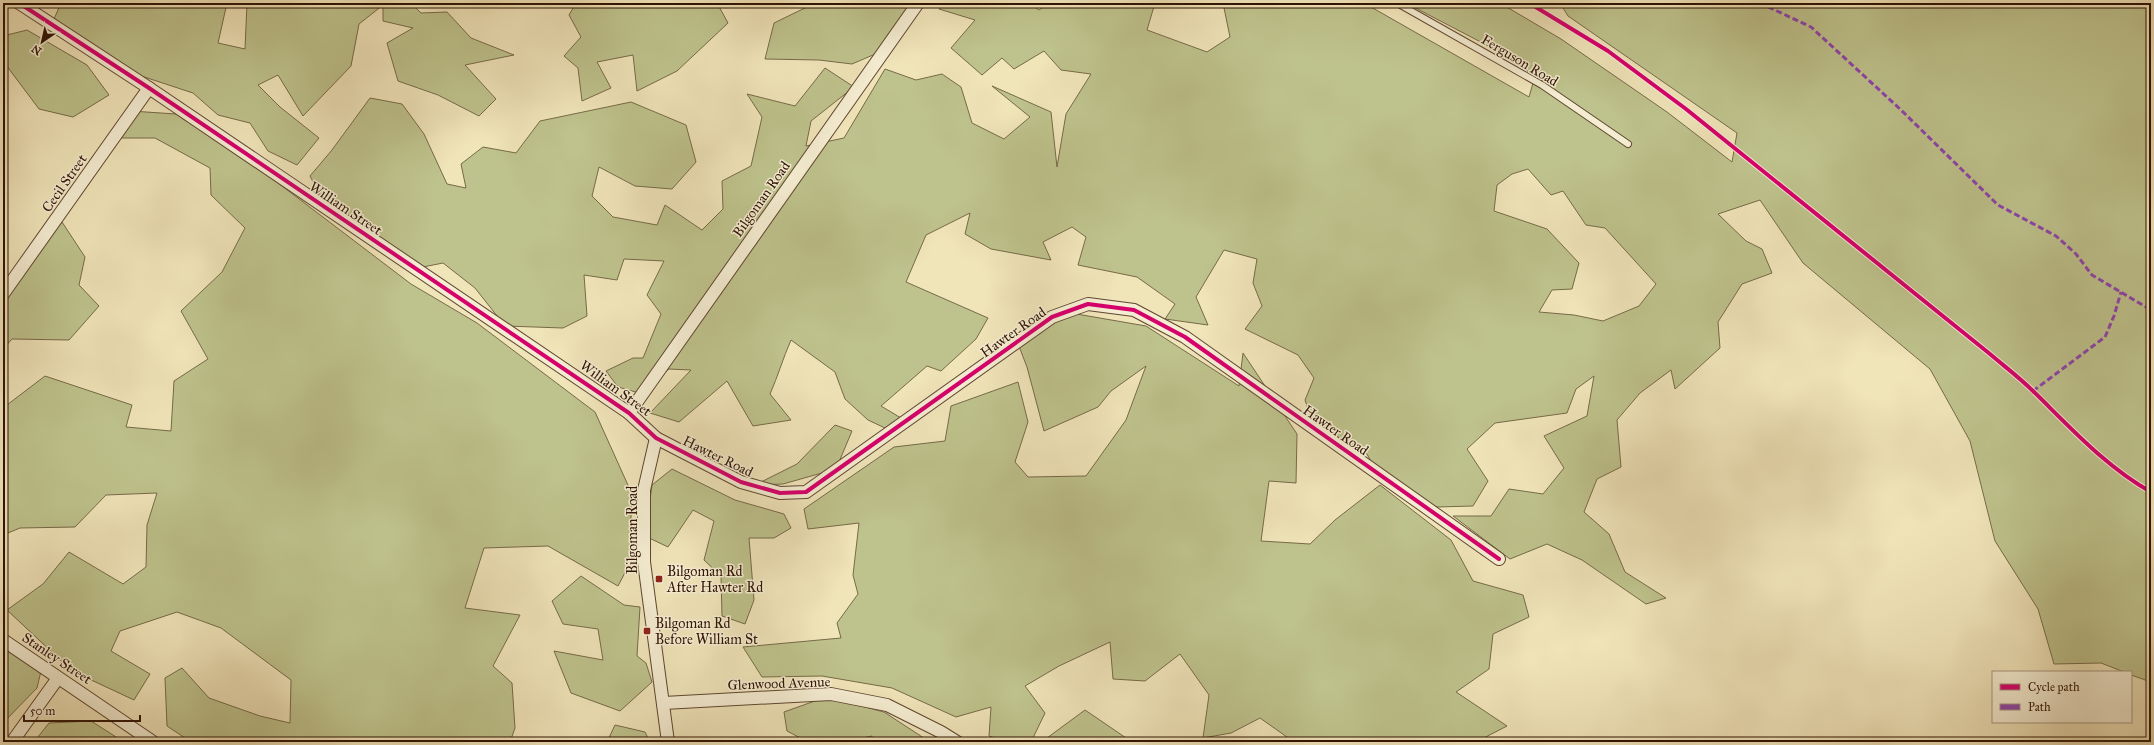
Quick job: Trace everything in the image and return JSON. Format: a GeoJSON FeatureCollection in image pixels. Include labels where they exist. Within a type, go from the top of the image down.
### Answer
{"type":"FeatureCollection","features":[{"type":"Feature","properties":{"kind":"street","name":"William Street"},"geometry":{"type":"LineString","coordinates":[[19,3],[149,88],[629,413],[656,438]]}},
{"type":"Feature","properties":{"kind":"street","name":"Bilgoman Road"},"geometry":{"type":"LineString","coordinates":[[629,413],[918,3]]}},
{"type":"Feature","properties":{"kind":"street","name":"Cecil Street"},"geometry":{"type":"LineString","coordinates":[[3,294],[149,88]]}},
{"type":"Feature","properties":{"kind":"street","name":"Hawter Road"},"geometry":{"type":"LineString","coordinates":[[656,438],[741,482],[780,493],[806,492],[1052,317],[1088,304],[1134,310],[1184,337],[1499,559]]}},
{"type":"Feature","properties":{"kind":"street","name":"Bilgoman Road"},"geometry":{"type":"LineString","coordinates":[[656,438],[644,490],[644,562],[668,742]]}},
{"type":"Feature","properties":{"kind":"street","name":"Stanley Street"},"geometry":{"type":"LineString","coordinates":[[3,640],[153,742]]}},
{"type":"Feature","properties":{"kind":"street"},"geometry":{"type":"LineString","coordinates":[[12,742],[58,678]]}},
{"type":"Feature","properties":{"kind":"street","name":"Glenwood Avenue"},"geometry":{"type":"LineString","coordinates":[[664,703],[831,694],[887,705],[941,732],[957,742]]}},
{"type":"Feature","properties":{"kind":"lane","name":"Ferguson Road"},"geometry":{"type":"LineString","coordinates":[[1397,3],[1542,85],[1628,144]]}},
{"type":"Feature","properties":{"kind":"green space"},"geometry":{"type":"Polygon","coordinates":[[[61,3],[227,3],[218,43],[245,49],[247,3],[411,3],[421,13],[447,12],[471,38],[514,55],[465,65],[496,99],[479,116],[438,95],[398,81],[387,43],[413,28],[383,21],[383,5],[359,24],[351,66],[303,116],[278,75],[258,85],[280,107],[319,138],[297,165],[268,151],[250,123],[218,115],[193,93],[126,71],[54,19],[61,3]]]}},
{"type":"Feature","properties":{"kind":"green space"},"geometry":{"type":"Polygon","coordinates":[[[576,3],[674,3],[674,5],[717,3],[728,23],[677,71],[637,91],[633,55],[597,62],[611,88],[582,101],[578,68],[564,56],[581,37],[569,15],[576,3]]]}},
{"type":"Feature","properties":{"kind":"green space"},"geometry":{"type":"Polygon","coordinates":[[[808,3],[916,3],[887,49],[852,64],[819,60],[765,59],[774,23],[809,6],[808,3]]]}},
{"type":"Feature","properties":{"kind":"green space"},"geometry":{"type":"Polygon","coordinates":[[[942,3],[1029,3],[1039,10],[1049,3],[1155,3],[1147,30],[1207,52],[1230,37],[1223,3],[1364,3],[1529,97],[1535,76],[1496,50],[1406,3],[1500,3],[1561,39],[1667,112],[1732,162],[1737,133],[1568,16],[1560,3],[2151,3],[2151,682],[2132,675],[2132,671],[2121,671],[2101,663],[2054,664],[2038,609],[1995,541],[1970,441],[1930,369],[1803,263],[1760,200],[1718,214],[1746,241],[1762,249],[1772,273],[1742,284],[1718,322],[1720,348],[1675,389],[1671,370],[1640,393],[1617,420],[1621,467],[1597,479],[1584,512],[1609,534],[1625,572],[1666,598],[1646,604],[1582,560],[1547,544],[1510,559],[1453,516],[1491,516],[1509,489],[1543,494],[1564,468],[1544,436],[1587,416],[1594,376],[1576,389],[1567,413],[1495,423],[1467,449],[1488,481],[1473,506],[1437,507],[1382,482],[1367,454],[1314,427],[1305,400],[1314,378],[1298,355],[1245,329],[1262,306],[1253,283],[1257,259],[1224,250],[1196,297],[1208,325],[1165,319],[1175,304],[1137,277],[1078,265],[1086,237],[1072,227],[1043,242],[1051,260],[991,249],[965,234],[970,213],[926,235],[906,282],[988,318],[976,339],[941,371],[927,366],[881,406],[906,421],[885,428],[868,420],[845,399],[835,372],[791,340],[770,394],[791,420],[753,426],[727,381],[679,422],[650,413],[691,370],[669,369],[639,393],[618,387],[606,371],[633,358],[643,358],[661,314],[647,295],[664,261],[624,259],[617,280],[584,275],[587,316],[563,328],[505,326],[475,288],[443,263],[418,268],[321,197],[310,176],[332,150],[370,98],[402,104],[424,134],[447,184],[466,188],[461,164],[483,147],[516,153],[540,121],[631,102],[686,125],[696,162],[672,189],[635,186],[599,167],[592,196],[613,217],[657,225],[665,205],[702,230],[723,209],[722,181],[751,166],[762,117],[747,94],[795,106],[825,68],[854,87],[811,121],[806,146],[844,138],[885,69],[916,80],[942,74],[961,87],[972,123],[1004,139],[1030,117],[992,86],[1051,112],[1057,167],[1066,114],[1091,74],[1061,70],[1044,51],[1014,69],[1002,58],[982,75],[951,48],[975,20],[939,9],[942,3]],[[1528,169],[1512,174],[1497,185],[1494,211],[1547,229],[1579,263],[1572,289],[1552,290],[1539,312],[1574,315],[1603,321],[1639,306],[1656,284],[1605,228],[1586,225],[1563,191],[1551,195],[1528,169]]]}},
{"type":"Feature","properties":{"kind":"green space"},"geometry":{"type":"Polygon","coordinates":[[[27,30],[87,65],[109,95],[73,117],[39,109],[3,61],[3,36],[27,30]]]}},
{"type":"Feature","properties":{"kind":"green space"},"geometry":{"type":"Polygon","coordinates":[[[131,111],[176,114],[265,173],[411,284],[477,323],[595,412],[632,494],[629,565],[618,586],[548,546],[484,548],[465,608],[520,615],[493,666],[512,683],[515,728],[510,742],[191,742],[167,726],[165,678],[182,668],[209,698],[260,716],[290,723],[291,680],[221,628],[177,612],[120,631],[111,651],[150,674],[134,700],[72,671],[7,610],[43,584],[69,552],[123,584],[146,567],[147,525],[157,493],[106,495],[75,527],[20,528],[3,535],[3,408],[45,376],[132,405],[126,427],[171,431],[174,381],[208,359],[181,311],[222,272],[245,228],[211,195],[210,168],[155,138],[112,138],[131,111]]]}},
{"type":"Feature","properties":{"kind":"green space"},"geometry":{"type":"Polygon","coordinates":[[[62,222],[85,257],[79,285],[99,306],[69,340],[12,339],[3,349],[3,296],[29,261],[62,222]]]}},
{"type":"Feature","properties":{"kind":"green space"},"geometry":{"type":"Polygon","coordinates":[[[1065,312],[1146,326],[1239,386],[1243,353],[1297,434],[1296,483],[1269,481],[1261,541],[1310,544],[1335,520],[1380,485],[1451,540],[1473,581],[1523,595],[1529,617],[1493,634],[1489,669],[1456,692],[1507,726],[1476,742],[1294,742],[1260,718],[1231,733],[1203,738],[1209,695],[1180,654],[1145,681],[1113,679],[1110,642],[1059,666],[1025,686],[1045,713],[1031,742],[1006,742],[989,736],[991,707],[956,717],[892,688],[822,676],[762,677],[743,647],[841,638],[837,623],[858,594],[853,575],[859,523],[808,529],[804,509],[894,447],[945,441],[951,406],[1018,382],[1028,422],[1015,462],[1028,477],[1086,476],[1126,420],[1146,366],[1111,391],[1098,407],[1044,431],[1027,367],[1015,336],[1065,312]]]}},
{"type":"Feature","properties":{"kind":"green space"},"geometry":{"type":"Polygon","coordinates":[[[835,425],[852,431],[836,469],[783,484],[755,485],[797,464],[835,425]]]}},
{"type":"Feature","properties":{"kind":"green space"},"geometry":{"type":"Polygon","coordinates":[[[672,469],[735,500],[784,514],[791,528],[774,538],[749,538],[754,600],[745,624],[722,616],[721,576],[704,560],[714,521],[693,510],[668,547],[645,536],[652,485],[672,469]]]}},
{"type":"Feature","properties":{"kind":"green space"},"geometry":{"type":"Polygon","coordinates":[[[581,576],[624,605],[640,607],[637,656],[646,663],[652,682],[620,711],[571,693],[554,651],[603,660],[598,629],[563,624],[552,601],[581,576]]]}},
{"type":"Feature","properties":{"kind":"green space"},"geometry":{"type":"Polygon","coordinates":[[[3,648],[41,671],[37,688],[3,723],[3,648]]]}},
{"type":"Feature","properties":{"kind":"green space"},"geometry":{"type":"Polygon","coordinates":[[[826,697],[884,712],[930,742],[872,742],[872,736],[843,742],[808,742],[787,731],[784,712],[826,697]]]}},
{"type":"Feature","properties":{"kind":"green space"},"geometry":{"type":"Polygon","coordinates":[[[1085,710],[1132,742],[1049,742],[1047,738],[1085,710]]]}},
{"type":"Feature","properties":{"kind":"green space"},"geometry":{"type":"Polygon","coordinates":[[[91,721],[124,742],[34,742],[49,723],[91,721]]]}},
{"type":"Feature","properties":{"kind":"green space"},"geometry":{"type":"Polygon","coordinates":[[[615,725],[645,732],[650,742],[607,742],[615,725]]]}},
{"type":"Feature","properties":{"kind":"marked path"},"geometry":{"type":"LineString","coordinates":[[1760,3],[1811,27],[1900,109],[1998,205],[2056,236],[2076,254],[2092,275],[2151,310]]}},
{"type":"Feature","properties":{"kind":"marked path"},"geometry":{"type":"LineString","coordinates":[[2033,391],[2105,337],[2114,316],[2121,292]]}},
{"type":"Feature","properties":{"kind":"cycle path"},"geometry":{"type":"LineString","coordinates":[[19,3],[149,88],[629,413],[656,438],[741,482],[780,493],[806,492],[1052,317],[1088,304],[1134,310],[1185,337],[1499,559]]}},
{"type":"Feature","properties":{"kind":"cycle path"},"geometry":{"type":"LineString","coordinates":[[1529,3],[1608,51],[1686,109],[2012,372],[2103,458],[2134,482],[2151,492]]}},
{"type":"Feature","properties":{"kind":"place","name":"Bilgoman Rd After Hawter Rd"},"geometry":{"type":"Point","coordinates":[659,579]}},
{"type":"Feature","properties":{"kind":"place","name":"Bilgoman Rd Before William St"},"geometry":{"type":"Point","coordinates":[647,631]}}]}
